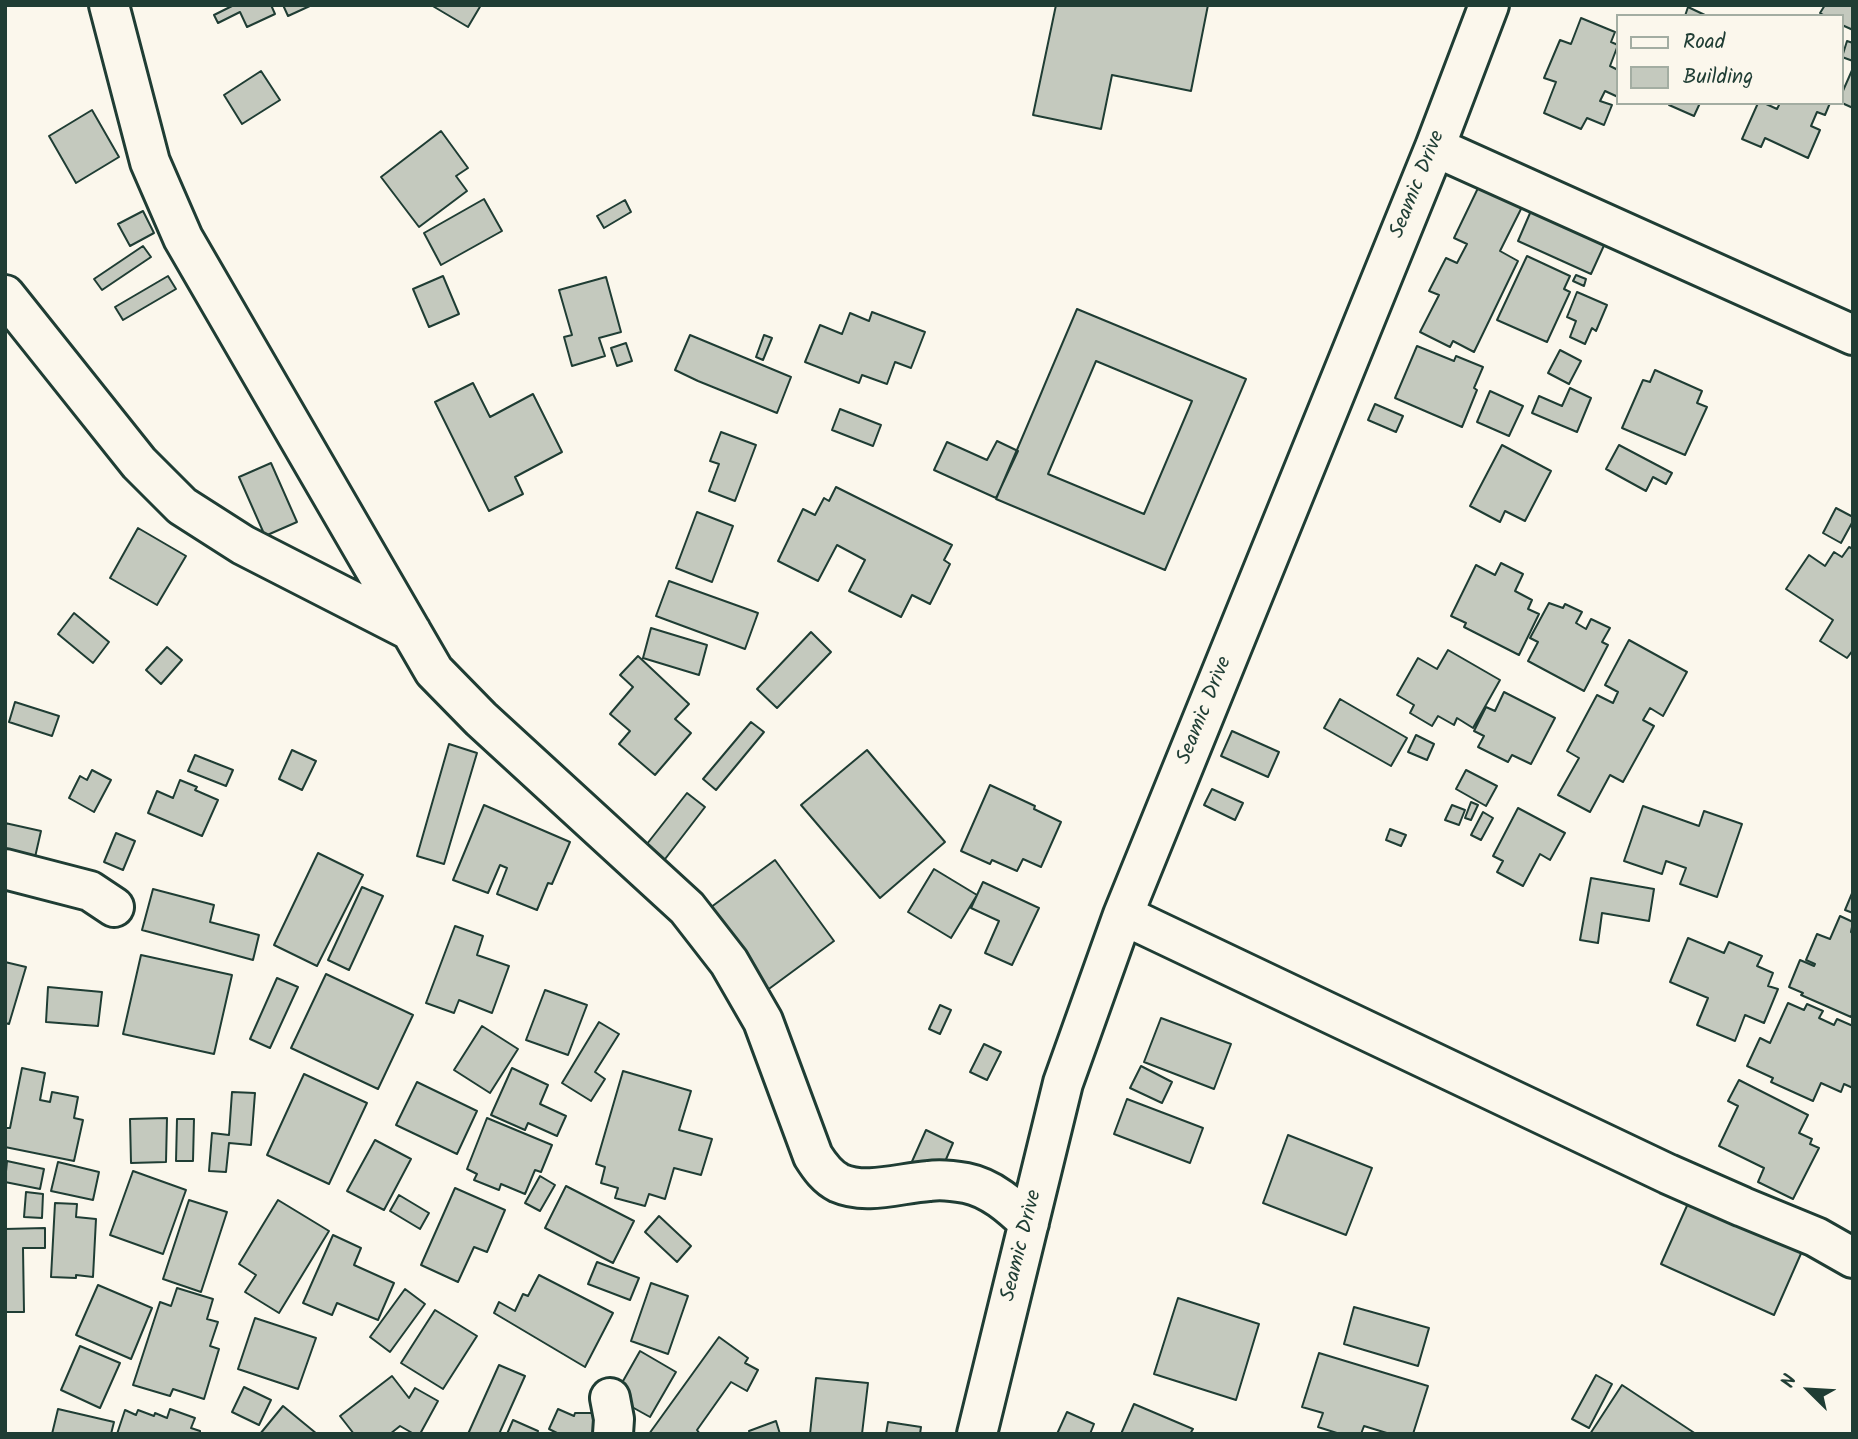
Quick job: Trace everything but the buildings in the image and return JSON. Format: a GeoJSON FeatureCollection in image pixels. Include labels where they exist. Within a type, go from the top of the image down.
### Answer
{"type":"FeatureCollection","features":[{"type":"Feature","properties":{"kind":"street"},"geometry":{"type":"LineString","coordinates":[[109,5],[150,162],[183,239],[434,671],[481,719],[687,908],[729,962],[764,1021],[813,1156],[823,1171],[837,1182],[854,1188],[932,1180],[968,1184],[1002,1198],[1029,1223]]}},
{"type":"Feature","properties":{"kind":"street","name":"Seamic Drive"},"geometry":{"type":"LineString","coordinates":[[977,1434],[1063,1083],[1123,915],[1435,147],[1489,5]]}},
{"type":"Feature","properties":{"kind":"street"},"geometry":{"type":"LineString","coordinates":[[1435,147],[1853,335]]}},
{"type":"Feature","properties":{"kind":"street"},"geometry":{"type":"LineString","coordinates":[[5,295],[139,464],[182,506],[243,545],[411,631]]}},
{"type":"Feature","properties":{"kind":"street"},"geometry":{"type":"LineString","coordinates":[[5,869],[90,891],[114,907]]}},
{"type":"Feature","properties":{"kind":"street"},"geometry":{"type":"LineString","coordinates":[[1123,915],[1668,1174],[1816,1237],[1853,1258]]}}]}
